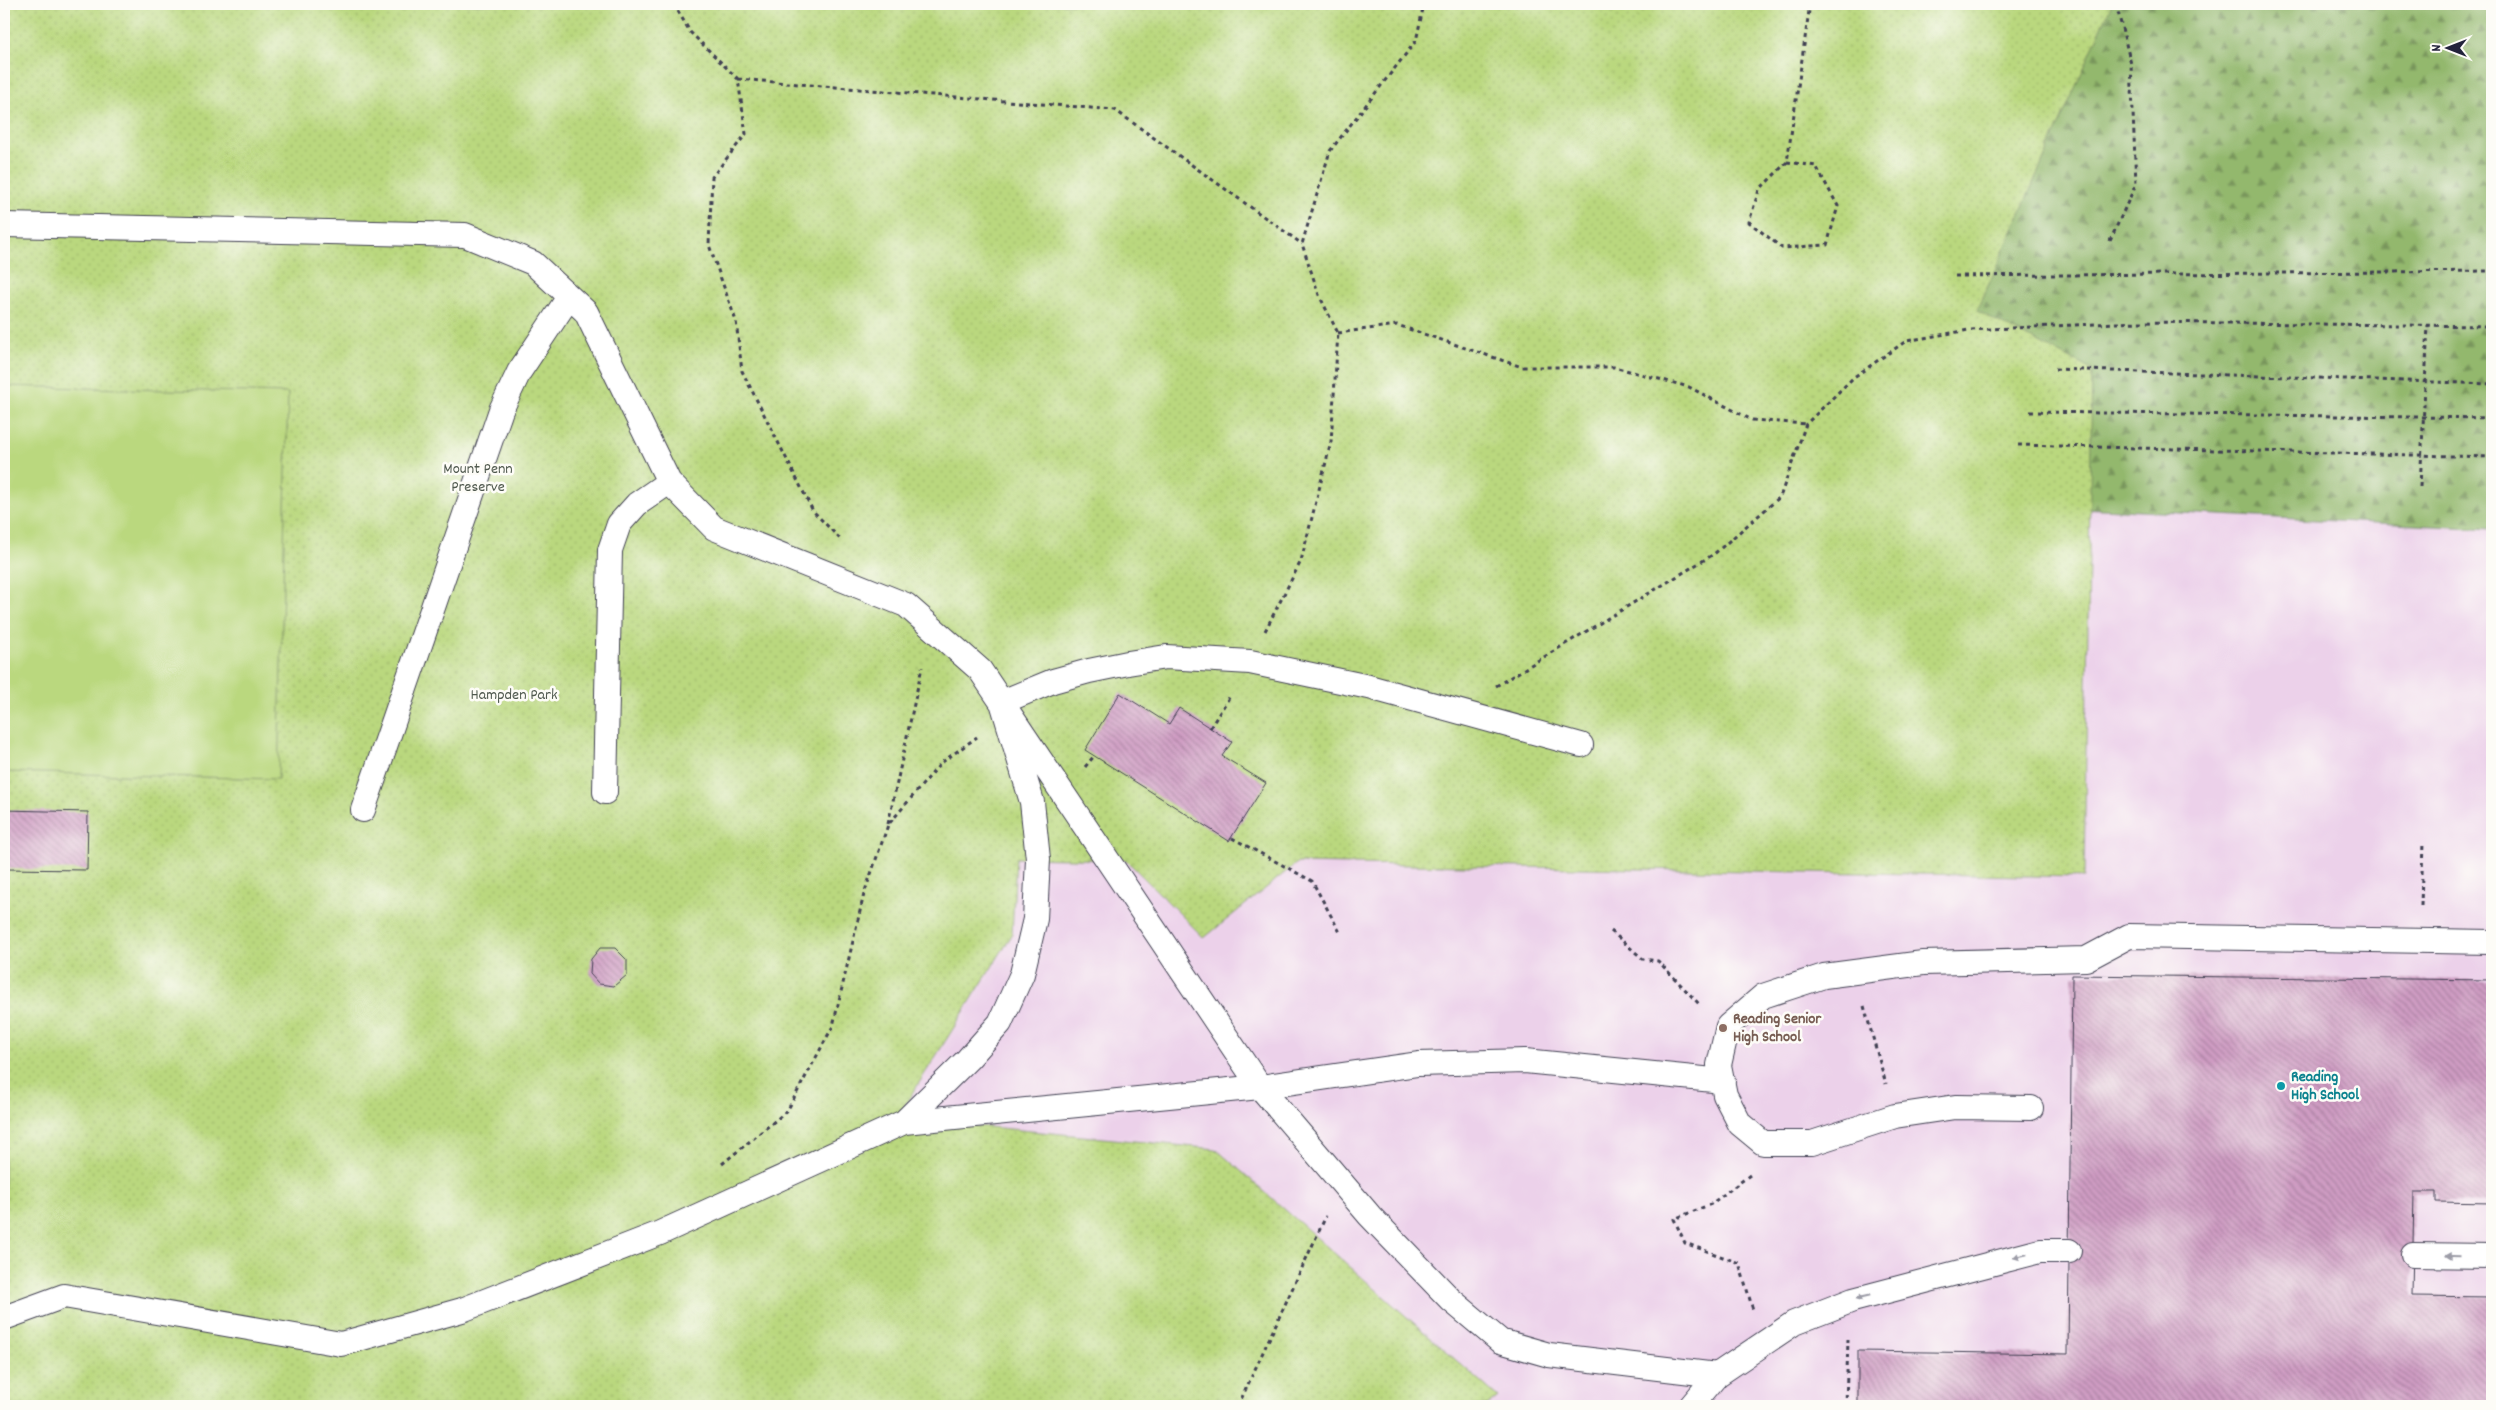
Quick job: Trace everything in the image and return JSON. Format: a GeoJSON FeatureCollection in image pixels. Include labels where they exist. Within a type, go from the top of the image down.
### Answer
{"type":"FeatureCollection","features":[{"type":"Feature","properties":{"kind":"lane"},"geometry":{"type":"LineString","coordinates":[[4,225],[465,235],[533,264],[586,312],[669,482],[714,528],[906,604],[980,670],[1004,709],[1260,1087],[1370,1216],[1451,1300],[1500,1341],[1549,1355],[1717,1375]]}},
{"type":"Feature","properties":{"kind":"lane"},"geometry":{"type":"LineString","coordinates":[[363,810],[502,410],[519,372],[569,296]]}},
{"type":"Feature","properties":{"kind":"lane"},"geometry":{"type":"LineString","coordinates":[[606,792],[610,550],[619,524],[637,504],[669,482]]}},
{"type":"Feature","properties":{"kind":"lane"},"geometry":{"type":"LineString","coordinates":[[1004,709],[1053,681],[1089,670],[1166,657],[1250,662],[1369,687],[1581,745]]}},
{"type":"Feature","properties":{"kind":"lane"},"geometry":{"type":"LineString","coordinates":[[904,1122],[968,1059],[1000,1023],[1022,974],[1035,919],[1038,859],[1032,802],[1004,709]]}},
{"type":"Feature","properties":{"kind":"lane"},"geometry":{"type":"LineString","coordinates":[[2031,1108],[1955,1107],[1895,1116],[1812,1143],[1763,1143],[1740,1124],[1725,1096],[1719,1065],[1728,1026],[1763,996],[1824,976],[1924,963],[2086,959],[2129,936],[2492,942]]}},
{"type":"Feature","properties":{"kind":"lane"},"geometry":{"type":"LineString","coordinates":[[4,1318],[64,1296],[341,1344],[462,1310],[660,1234],[904,1122],[1260,1087],[1418,1064],[1525,1061],[1723,1081]]}},
{"type":"Feature","properties":{"kind":"lane"},"geometry":{"type":"LineString","coordinates":[[1691,1406],[1717,1375],[1794,1323],[1849,1301],[2040,1251],[2068,1251]]}},
{"type":"Feature","properties":{"kind":"lane"},"geometry":{"type":"LineString","coordinates":[[2413,1255],[2492,1256]]}},
{"type":"Feature","properties":{"kind":"path"},"geometry":{"type":"LineString","coordinates":[[674,4],[690,32],[738,80],[746,134],[712,177],[710,244],[736,321],[742,371],[813,511],[846,544]]}},
{"type":"Feature","properties":{"kind":"path"},"geometry":{"type":"LineString","coordinates":[[1250,662],[1301,561],[1331,442],[1338,333],[1319,295],[1302,244],[1330,152],[1416,41],[1424,4]]}},
{"type":"Feature","properties":{"kind":"path"},"geometry":{"type":"LineString","coordinates":[[1787,162],[1816,166],[1838,206],[1827,244],[1782,248],[1750,222],[1759,190],[1787,162],[1810,4]]}},
{"type":"Feature","properties":{"kind":"path"},"geometry":{"type":"LineString","coordinates":[[2110,241],[2136,184],[2132,64],[2116,4]]}},
{"type":"Feature","properties":{"kind":"path"},"geometry":{"type":"LineString","coordinates":[[738,80],[1115,110],[1302,244]]}},
{"type":"Feature","properties":{"kind":"path"},"geometry":{"type":"LineString","coordinates":[[1955,276],[2492,271]]}},
{"type":"Feature","properties":{"kind":"path"},"geometry":{"type":"LineString","coordinates":[[1455,711],[1714,554],[1780,497],[1806,424],[1854,377],[1906,341],[1969,330],[2138,322],[2492,326]]}},
{"type":"Feature","properties":{"kind":"path"},"geometry":{"type":"LineString","coordinates":[[1338,333],[1397,325],[1522,367],[1614,367],[1689,387],[1752,420],[1806,424]]}},
{"type":"Feature","properties":{"kind":"path"},"geometry":{"type":"LineString","coordinates":[[2420,487],[2428,325]]}},
{"type":"Feature","properties":{"kind":"path"},"geometry":{"type":"LineString","coordinates":[[2055,368],[2492,384]]}},
{"type":"Feature","properties":{"kind":"path"},"geometry":{"type":"LineString","coordinates":[[2030,412],[2492,418]]}},
{"type":"Feature","properties":{"kind":"path"},"geometry":{"type":"LineString","coordinates":[[2018,445],[2492,457]]}},
{"type":"Feature","properties":{"kind":"path"},"geometry":{"type":"LineString","coordinates":[[719,1166],[787,1111],[833,1026],[864,894],[888,825],[931,626]]}},
{"type":"Feature","properties":{"kind":"path"},"geometry":{"type":"LineString","coordinates":[[888,825],[941,763],[1004,709]]}},
{"type":"Feature","properties":{"kind":"path"},"geometry":{"type":"LineString","coordinates":[[1232,838],[1312,881],[1341,934]]}},
{"type":"Feature","properties":{"kind":"path"},"geometry":{"type":"LineString","coordinates":[[2420,941],[2423,842]]}},
{"type":"Feature","properties":{"kind":"path"},"geometry":{"type":"LineString","coordinates":[[1612,932],[1643,958],[1658,961],[1696,1002]]}},
{"type":"Feature","properties":{"kind":"path"},"geometry":{"type":"LineString","coordinates":[[1861,997],[1895,1116]]}},
{"type":"Feature","properties":{"kind":"path"},"geometry":{"type":"LineString","coordinates":[[1747,1289],[1739,1263],[1685,1243],[1674,1219],[1711,1204],[1754,1172]]}},
{"type":"Feature","properties":{"kind":"path"},"geometry":{"type":"LineString","coordinates":[[1238,1406],[1284,1303],[1342,1183]]}},
{"type":"Feature","properties":{"kind":"path"},"geometry":{"type":"LineString","coordinates":[[1846,1406],[1849,1301]]}},
{"type":"Feature","properties":{"kind":"shaded area","name":"Reading Senior High School"},"geometry":{"type":"Polygon","coordinates":[[[1904,499],[2492,529],[2492,1406],[1487,1406],[1497,1397],[896,1118],[1012,935],[1021,756],[1337,831],[1904,499]]]}},
{"type":"Feature","properties":{"kind":"green space","name":"Mount Penn Preserve"},"geometry":{"type":"Polygon","coordinates":[[[4,4],[2112,4],[1977,311],[2092,370],[2084,877],[1297,863],[1204,938],[1126,860],[1016,858],[1012,935],[897,1118],[1216,1149],[1498,1397],[1487,1406],[4,1406],[4,4]]]}},
{"type":"Feature","properties":{"kind":"green space"},"geometry":{"type":"Polygon","coordinates":[[[837,4],[2492,4],[2492,529],[1904,499],[837,4]]]}},
{"type":"Feature","properties":{"kind":"green space"},"geometry":{"type":"Polygon","coordinates":[[[4,386],[288,393],[278,779],[4,772],[4,386]]]}},
{"type":"Feature","properties":{"kind":"building"},"geometry":{"type":"Polygon","coordinates":[[[1120,693],[1169,724],[1179,708],[1232,742],[1222,756],[1266,783],[1229,841],[1085,750],[1120,693]]]}},
{"type":"Feature","properties":{"kind":"building"},"geometry":{"type":"Polygon","coordinates":[[[4,810],[88,812],[87,870],[4,869],[4,810]]]}},
{"type":"Feature","properties":{"kind":"building"},"geometry":{"type":"Polygon","coordinates":[[[600,948],[615,948],[627,960],[627,975],[614,986],[599,984],[590,974],[591,959],[600,948]]]}},
{"type":"Feature","properties":{"kind":"building","name":"Reading High School"},"geometry":{"type":"Polygon","coordinates":[[[2072,975],[2492,980],[2492,1203],[2436,1202],[2436,1192],[2414,1192],[2412,1296],[2492,1297],[2492,1406],[1858,1406],[1858,1351],[2068,1354],[2072,975]]]}},
{"type":"Feature","properties":{"kind":"place","name":"Reading Senior High School"},"geometry":{"type":"Point","coordinates":[1723,1028]}},
{"type":"Feature","properties":{"kind":"place","name":"Reading High School"},"geometry":{"type":"Point","coordinates":[2281,1086]}},
{"type":"Feature","properties":{"kind":"park label","name":"Hampden Park"},"geometry":{"type":"Point","coordinates":[514,695]}}]}
